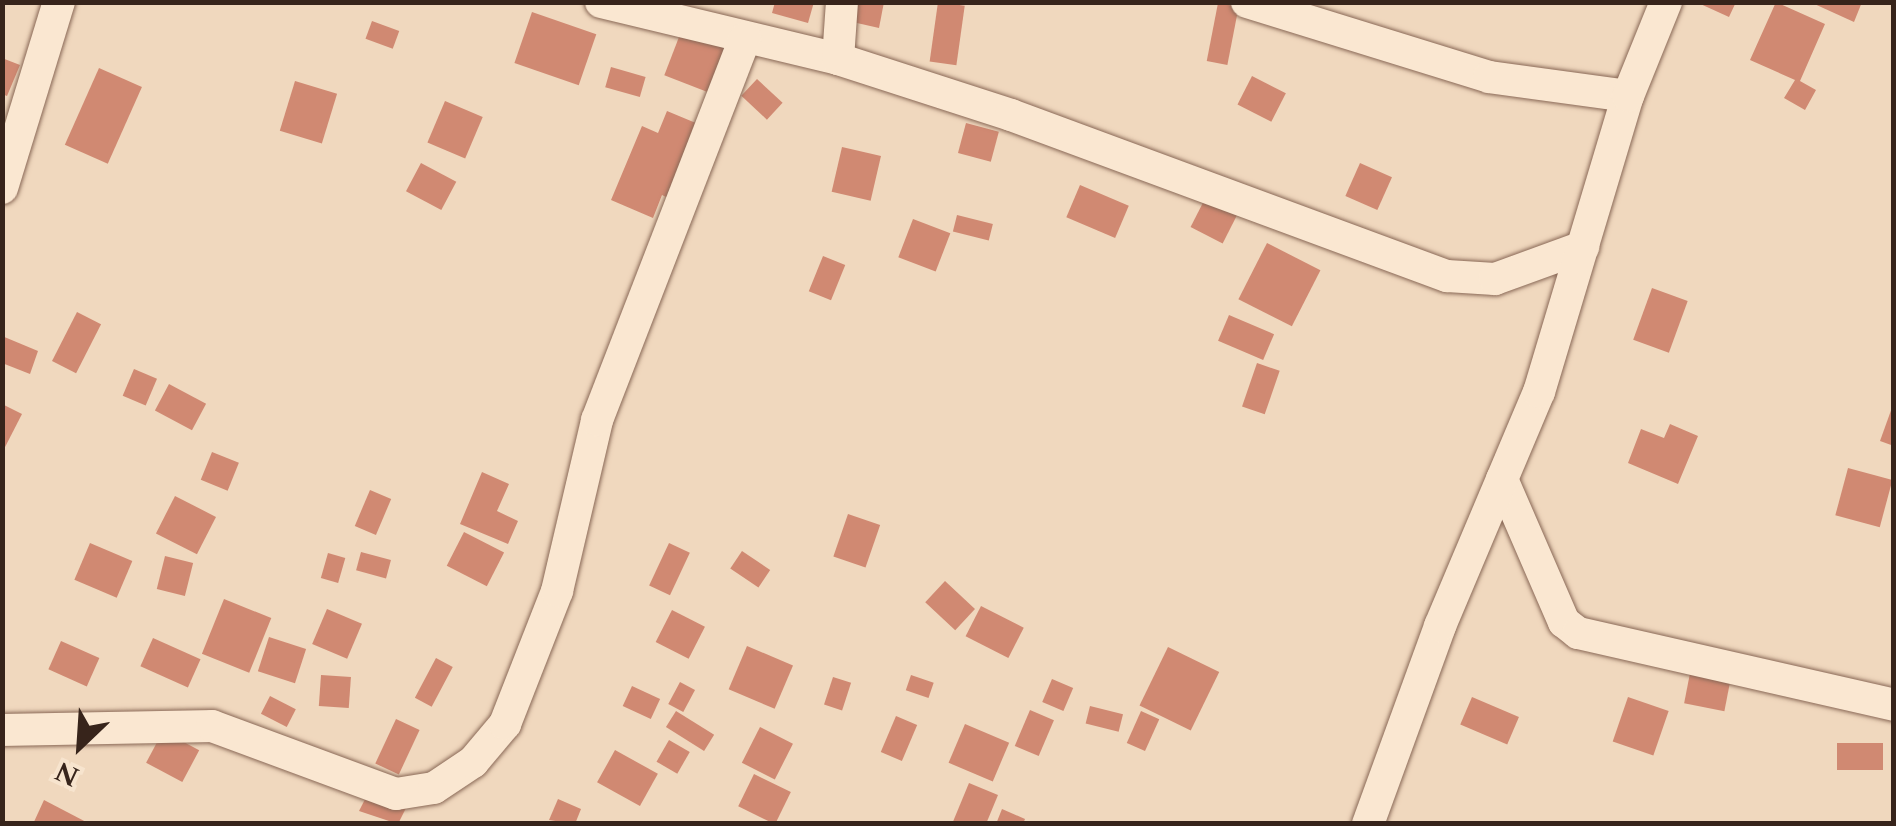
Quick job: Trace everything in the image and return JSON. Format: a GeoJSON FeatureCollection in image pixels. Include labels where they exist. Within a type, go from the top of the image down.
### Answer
{"type":"FeatureCollection","features":[{"type":"Feature","properties":{"kind":"street"},"geometry":{"type":"LineString","coordinates":[[2,188],[59,2]]}},
{"type":"Feature","properties":{"kind":"street"},"geometry":{"type":"LineString","coordinates":[[601,2],[838,59],[1011,115],[1446,276],[1495,279],[1583,247]]}},
{"type":"Feature","properties":{"kind":"street"},"geometry":{"type":"LineString","coordinates":[[838,59],[842,2]]}},
{"type":"Feature","properties":{"kind":"street"},"geometry":{"type":"LineString","coordinates":[[1247,2],[1489,77],[1628,96]]}},
{"type":"Feature","properties":{"kind":"street"},"geometry":{"type":"LineString","coordinates":[[1368,824],[1539,392],[1628,96],[1666,2]]}},
{"type":"Feature","properties":{"kind":"street"},"geometry":{"type":"LineString","coordinates":[[2,730],[212,726],[396,794],[434,788],[473,762],[505,724],[557,591],[597,420],[745,38]]}},
{"type":"Feature","properties":{"kind":"street"},"geometry":{"type":"LineString","coordinates":[[1502,480],[1564,622],[1578,633],[1894,705]]}},
{"type":"Feature","properties":{"kind":"building"},"geometry":{"type":"Polygon","coordinates":[[[775,2],[814,2],[808,23],[772,13],[775,2]]]}},
{"type":"Feature","properties":{"kind":"building"},"geometry":{"type":"Polygon","coordinates":[[[838,2],[884,2],[879,28],[835,18],[838,2]]]}},
{"type":"Feature","properties":{"kind":"building"},"geometry":{"type":"Polygon","coordinates":[[[938,2],[965,6],[956,65],[930,61],[938,2]]]}},
{"type":"Feature","properties":{"kind":"building"},"geometry":{"type":"Polygon","coordinates":[[[1696,2],[1736,2],[1729,17],[1696,2]]]}},
{"type":"Feature","properties":{"kind":"building"},"geometry":{"type":"Polygon","coordinates":[[[1776,2],[1825,24],[1800,81],[1816,90],[1805,110],[1784,98],[1795,80],[1750,60],[1776,2]]]}},
{"type":"Feature","properties":{"kind":"building"},"geometry":{"type":"Polygon","coordinates":[[[1810,2],[1862,2],[1854,22],[1810,2]]]}},
{"type":"Feature","properties":{"kind":"building"},"geometry":{"type":"Polygon","coordinates":[[[1218,3],[1239,7],[1227,65],[1207,61],[1218,3]]]}},
{"type":"Feature","properties":{"kind":"building"},"geometry":{"type":"Polygon","coordinates":[[[532,12],[596,34],[579,85],[514,63],[532,12]]]}},
{"type":"Feature","properties":{"kind":"building"},"geometry":{"type":"Polygon","coordinates":[[[372,21],[399,31],[393,49],[366,39],[372,21]]]}},
{"type":"Feature","properties":{"kind":"building"},"geometry":{"type":"Polygon","coordinates":[[[684,24],[730,42],[710,93],[664,75],[684,24]]]}},
{"type":"Feature","properties":{"kind":"building"},"geometry":{"type":"Polygon","coordinates":[[[2,58],[20,65],[7,96],[2,94],[2,58]]]}},
{"type":"Feature","properties":{"kind":"building"},"geometry":{"type":"Polygon","coordinates":[[[611,67],[646,77],[640,97],[605,87],[611,67]]]}},
{"type":"Feature","properties":{"kind":"building"},"geometry":{"type":"Polygon","coordinates":[[[99,68],[142,87],[108,164],[65,145],[99,68]]]}},
{"type":"Feature","properties":{"kind":"building"},"geometry":{"type":"Polygon","coordinates":[[[1252,76],[1286,93],[1271,122],[1237,105],[1252,76]]]}},
{"type":"Feature","properties":{"kind":"building"},"geometry":{"type":"Polygon","coordinates":[[[757,79],[783,103],[767,120],[741,96],[757,79]]]}},
{"type":"Feature","properties":{"kind":"building"},"geometry":{"type":"Polygon","coordinates":[[[295,81],[337,94],[322,144],[280,131],[295,81]]]}},
{"type":"Feature","properties":{"kind":"building"},"geometry":{"type":"Polygon","coordinates":[[[445,101],[483,117],[465,158],[427,142],[445,101]]]}},
{"type":"Feature","properties":{"kind":"building"},"geometry":{"type":"Polygon","coordinates":[[[667,111],[703,126],[672,200],[662,195],[653,218],[611,200],[642,126],[658,133],[667,111]]]}},
{"type":"Feature","properties":{"kind":"building"},"geometry":{"type":"Polygon","coordinates":[[[966,123],[999,132],[991,162],[958,153],[966,123]]]}},
{"type":"Feature","properties":{"kind":"building"},"geometry":{"type":"Polygon","coordinates":[[[842,147],[881,156],[871,201],[832,192],[842,147]]]}},
{"type":"Feature","properties":{"kind":"building"},"geometry":{"type":"Polygon","coordinates":[[[421,163],[456,182],[441,210],[406,191],[421,163]]]}},
{"type":"Feature","properties":{"kind":"building"},"geometry":{"type":"Polygon","coordinates":[[[1360,163],[1392,177],[1377,210],[1345,196],[1360,163]]]}},
{"type":"Feature","properties":{"kind":"building"},"geometry":{"type":"Polygon","coordinates":[[[1080,185],[1129,206],[1115,238],[1066,217],[1080,185]]]}},
{"type":"Feature","properties":{"kind":"building"},"geometry":{"type":"Polygon","coordinates":[[[1211,187],[1243,203],[1223,243],[1191,227],[1211,187]]]}},
{"type":"Feature","properties":{"kind":"building"},"geometry":{"type":"Polygon","coordinates":[[[957,215],[993,224],[989,240],[953,231],[957,215]]]}},
{"type":"Feature","properties":{"kind":"building"},"geometry":{"type":"Polygon","coordinates":[[[913,219],[950,233],[936,272],[898,257],[913,219]]]}},
{"type":"Feature","properties":{"kind":"building"},"geometry":{"type":"Polygon","coordinates":[[[1267,243],[1320,270],[1292,326],[1238,299],[1267,243]]]}},
{"type":"Feature","properties":{"kind":"building"},"geometry":{"type":"Polygon","coordinates":[[[823,256],[845,265],[831,300],[809,291],[823,256]]]}},
{"type":"Feature","properties":{"kind":"building"},"geometry":{"type":"Polygon","coordinates":[[[1652,288],[1688,301],[1669,353],[1633,340],[1652,288]]]}},
{"type":"Feature","properties":{"kind":"building"},"geometry":{"type":"Polygon","coordinates":[[[77,312],[101,324],[76,373],[52,361],[77,312]]]}},
{"type":"Feature","properties":{"kind":"building"},"geometry":{"type":"Polygon","coordinates":[[[1229,315],[1274,334],[1263,360],[1218,341],[1229,315]]]}},
{"type":"Feature","properties":{"kind":"building"},"geometry":{"type":"Polygon","coordinates":[[[2,336],[38,351],[30,374],[2,363],[2,336]]]}},
{"type":"Feature","properties":{"kind":"building"},"geometry":{"type":"Polygon","coordinates":[[[1257,363],[1280,371],[1265,414],[1242,406],[1257,363]]]}},
{"type":"Feature","properties":{"kind":"building"},"geometry":{"type":"Polygon","coordinates":[[[134,369],[157,379],[146,405],[123,396],[134,369]]]}},
{"type":"Feature","properties":{"kind":"building"},"geometry":{"type":"Polygon","coordinates":[[[169,384],[206,404],[192,430],[155,410],[169,384]]]}},
{"type":"Feature","properties":{"kind":"building"},"geometry":{"type":"Polygon","coordinates":[[[1894,402],[1894,446],[1880,441],[1894,402]]]}},
{"type":"Feature","properties":{"kind":"building"},"geometry":{"type":"Polygon","coordinates":[[[2,404],[22,414],[2,453],[2,404]]]}},
{"type":"Feature","properties":{"kind":"building"},"geometry":{"type":"Polygon","coordinates":[[[1670,424],[1698,436],[1678,484],[1628,463],[1641,429],[1664,438],[1670,424]]]}},
{"type":"Feature","properties":{"kind":"building"},"geometry":{"type":"Polygon","coordinates":[[[212,452],[239,463],[228,491],[201,480],[212,452]]]}},
{"type":"Feature","properties":{"kind":"building"},"geometry":{"type":"Polygon","coordinates":[[[1848,468],[1892,480],[1880,527],[1835,515],[1848,468]]]}},
{"type":"Feature","properties":{"kind":"building"},"geometry":{"type":"Polygon","coordinates":[[[482,472],[509,484],[497,511],[518,521],[508,544],[460,524],[482,472]]]}},
{"type":"Feature","properties":{"kind":"building"},"geometry":{"type":"Polygon","coordinates":[[[370,490],[391,499],[376,535],[355,526],[370,490]]]}},
{"type":"Feature","properties":{"kind":"building"},"geometry":{"type":"Polygon","coordinates":[[[175,496],[216,517],[197,554],[156,533],[175,496]]]}},
{"type":"Feature","properties":{"kind":"building"},"geometry":{"type":"Polygon","coordinates":[[[848,514],[880,525],[865,568],[833,557],[848,514]]]}},
{"type":"Feature","properties":{"kind":"building"},"geometry":{"type":"Polygon","coordinates":[[[464,532],[504,552],[487,586],[447,566],[464,532]]]}},
{"type":"Feature","properties":{"kind":"building"},"geometry":{"type":"Polygon","coordinates":[[[90,543],[132,561],[117,598],[74,580],[90,543]]]}},
{"type":"Feature","properties":{"kind":"building"},"geometry":{"type":"Polygon","coordinates":[[[669,543],[690,553],[670,595],[649,586],[669,543]]]}},
{"type":"Feature","properties":{"kind":"building"},"geometry":{"type":"Polygon","coordinates":[[[742,551],[770,570],[758,587],[730,568],[742,551]]]}},
{"type":"Feature","properties":{"kind":"building"},"geometry":{"type":"Polygon","coordinates":[[[361,552],[391,560],[386,578],[356,570],[361,552]]]}},
{"type":"Feature","properties":{"kind":"building"},"geometry":{"type":"Polygon","coordinates":[[[328,553],[345,558],[338,583],[321,578],[328,553]]]}},
{"type":"Feature","properties":{"kind":"building"},"geometry":{"type":"Polygon","coordinates":[[[165,556],[193,563],[185,596],[157,589],[165,556]]]}},
{"type":"Feature","properties":{"kind":"building"},"geometry":{"type":"Polygon","coordinates":[[[945,581],[975,609],[955,630],[925,602],[945,581]]]}},
{"type":"Feature","properties":{"kind":"building"},"geometry":{"type":"Polygon","coordinates":[[[224,599],[271,618],[249,673],[202,654],[224,599]]]}},
{"type":"Feature","properties":{"kind":"building"},"geometry":{"type":"Polygon","coordinates":[[[981,606],[1024,628],[1008,658],[966,636],[981,606]]]}},
{"type":"Feature","properties":{"kind":"building"},"geometry":{"type":"Polygon","coordinates":[[[327,609],[362,624],[347,659],[312,644],[327,609]]]}},
{"type":"Feature","properties":{"kind":"building"},"geometry":{"type":"Polygon","coordinates":[[[672,610],[705,627],[689,659],[656,642],[672,610]]]}},
{"type":"Feature","properties":{"kind":"building"},"geometry":{"type":"Polygon","coordinates":[[[269,637],[306,649],[295,683],[258,671],[269,637]]]}},
{"type":"Feature","properties":{"kind":"building"},"geometry":{"type":"Polygon","coordinates":[[[153,638],[201,659],[188,687],[140,666],[153,638]]]}},
{"type":"Feature","properties":{"kind":"building"},"geometry":{"type":"Polygon","coordinates":[[[61,641],[99,658],[87,686],[48,669],[61,641]]]}},
{"type":"Feature","properties":{"kind":"building"},"geometry":{"type":"Polygon","coordinates":[[[747,646],[793,666],[775,709],[729,689],[747,646]]]}},
{"type":"Feature","properties":{"kind":"building"},"geometry":{"type":"Polygon","coordinates":[[[1168,647],[1219,672],[1191,730],[1140,705],[1168,647]]]}},
{"type":"Feature","properties":{"kind":"building"},"geometry":{"type":"Polygon","coordinates":[[[436,658],[453,667],[432,707],[415,698],[436,658]]]}},
{"type":"Feature","properties":{"kind":"building"},"geometry":{"type":"Polygon","coordinates":[[[1691,668],[1731,676],[1724,711],[1684,703],[1691,668]]]}},
{"type":"Feature","properties":{"kind":"building"},"geometry":{"type":"Polygon","coordinates":[[[321,675],[351,677],[349,708],[319,706],[321,675]]]}},
{"type":"Feature","properties":{"kind":"building"},"geometry":{"type":"Polygon","coordinates":[[[911,675],[934,683],[928,698],[906,690],[911,675]]]}},
{"type":"Feature","properties":{"kind":"building"},"geometry":{"type":"Polygon","coordinates":[[[833,677],[851,683],[842,710],[824,705],[833,677]]]}},
{"type":"Feature","properties":{"kind":"building"},"geometry":{"type":"Polygon","coordinates":[[[1052,679],[1073,688],[1063,711],[1042,702],[1052,679]]]}},
{"type":"Feature","properties":{"kind":"building"},"geometry":{"type":"Polygon","coordinates":[[[680,682],[695,690],[683,712],[668,704],[680,682]]]}},
{"type":"Feature","properties":{"kind":"building"},"geometry":{"type":"Polygon","coordinates":[[[632,686],[660,699],[651,719],[623,706],[632,686]]]}},
{"type":"Feature","properties":{"kind":"building"},"geometry":{"type":"Polygon","coordinates":[[[270,696],[296,709],[287,727],[261,714],[270,696]]]}},
{"type":"Feature","properties":{"kind":"building"},"geometry":{"type":"Polygon","coordinates":[[[1472,697],[1519,717],[1507,745],[1460,725],[1472,697]]]}},
{"type":"Feature","properties":{"kind":"building"},"geometry":{"type":"Polygon","coordinates":[[[1628,697],[1669,711],[1653,755],[1613,741],[1628,697]]]}},
{"type":"Feature","properties":{"kind":"building"},"geometry":{"type":"Polygon","coordinates":[[[1090,706],[1123,714],[1119,732],[1086,723],[1090,706]]]}},
{"type":"Feature","properties":{"kind":"building"},"geometry":{"type":"Polygon","coordinates":[[[1030,710],[1054,720],[1039,756],[1015,746],[1030,710]]]}},
{"type":"Feature","properties":{"kind":"building"},"geometry":{"type":"Polygon","coordinates":[[[676,711],[714,735],[704,751],[666,727],[676,711]]]}},
{"type":"Feature","properties":{"kind":"building"},"geometry":{"type":"Polygon","coordinates":[[[1141,711],[1159,719],[1145,751],[1127,743],[1141,711]]]}},
{"type":"Feature","properties":{"kind":"building"},"geometry":{"type":"Polygon","coordinates":[[[896,716],[917,725],[902,761],[881,752],[896,716]]]}},
{"type":"Feature","properties":{"kind":"building"},"geometry":{"type":"Polygon","coordinates":[[[396,719],[420,730],[399,774],[375,763],[396,719]]]}},
{"type":"Feature","properties":{"kind":"building"},"geometry":{"type":"Polygon","coordinates":[[[965,724],[1009,743],[993,781],[949,763],[965,724]]]}},
{"type":"Feature","properties":{"kind":"building"},"geometry":{"type":"Polygon","coordinates":[[[760,727],[793,744],[775,779],[742,763],[760,727]]]}},
{"type":"Feature","properties":{"kind":"building"},"geometry":{"type":"Polygon","coordinates":[[[163,731],[199,750],[182,782],[146,763],[163,731]]]}},
{"type":"Feature","properties":{"kind":"building"},"geometry":{"type":"Polygon","coordinates":[[[669,740],[690,752],[677,774],[656,762],[669,740]]]}},
{"type":"Feature","properties":{"kind":"building"},"geometry":{"type":"Polygon","coordinates":[[[1837,743],[1883,743],[1883,770],[1837,770],[1837,743]]]}},
{"type":"Feature","properties":{"kind":"building"},"geometry":{"type":"Polygon","coordinates":[[[615,750],[658,774],[640,806],[597,782],[615,750]]]}},
{"type":"Feature","properties":{"kind":"building"},"geometry":{"type":"Polygon","coordinates":[[[378,774],[414,792],[398,824],[359,811],[378,774]]]}},
{"type":"Feature","properties":{"kind":"building"},"geometry":{"type":"Polygon","coordinates":[[[754,774],[791,792],[775,824],[738,806],[754,774]]]}},
{"type":"Feature","properties":{"kind":"building"},"geometry":{"type":"Polygon","coordinates":[[[969,783],[998,795],[986,824],[952,824],[969,783]]]}},
{"type":"Feature","properties":{"kind":"building"},"geometry":{"type":"Polygon","coordinates":[[[558,799],[581,809],[575,824],[549,820],[558,799]]]}},
{"type":"Feature","properties":{"kind":"building"},"geometry":{"type":"Polygon","coordinates":[[[44,800],[90,824],[33,824],[44,800]]]}},
{"type":"Feature","properties":{"kind":"building"},"geometry":{"type":"Polygon","coordinates":[[[1002,809],[1025,819],[1023,824],[996,824],[1002,809]]]}}]}
